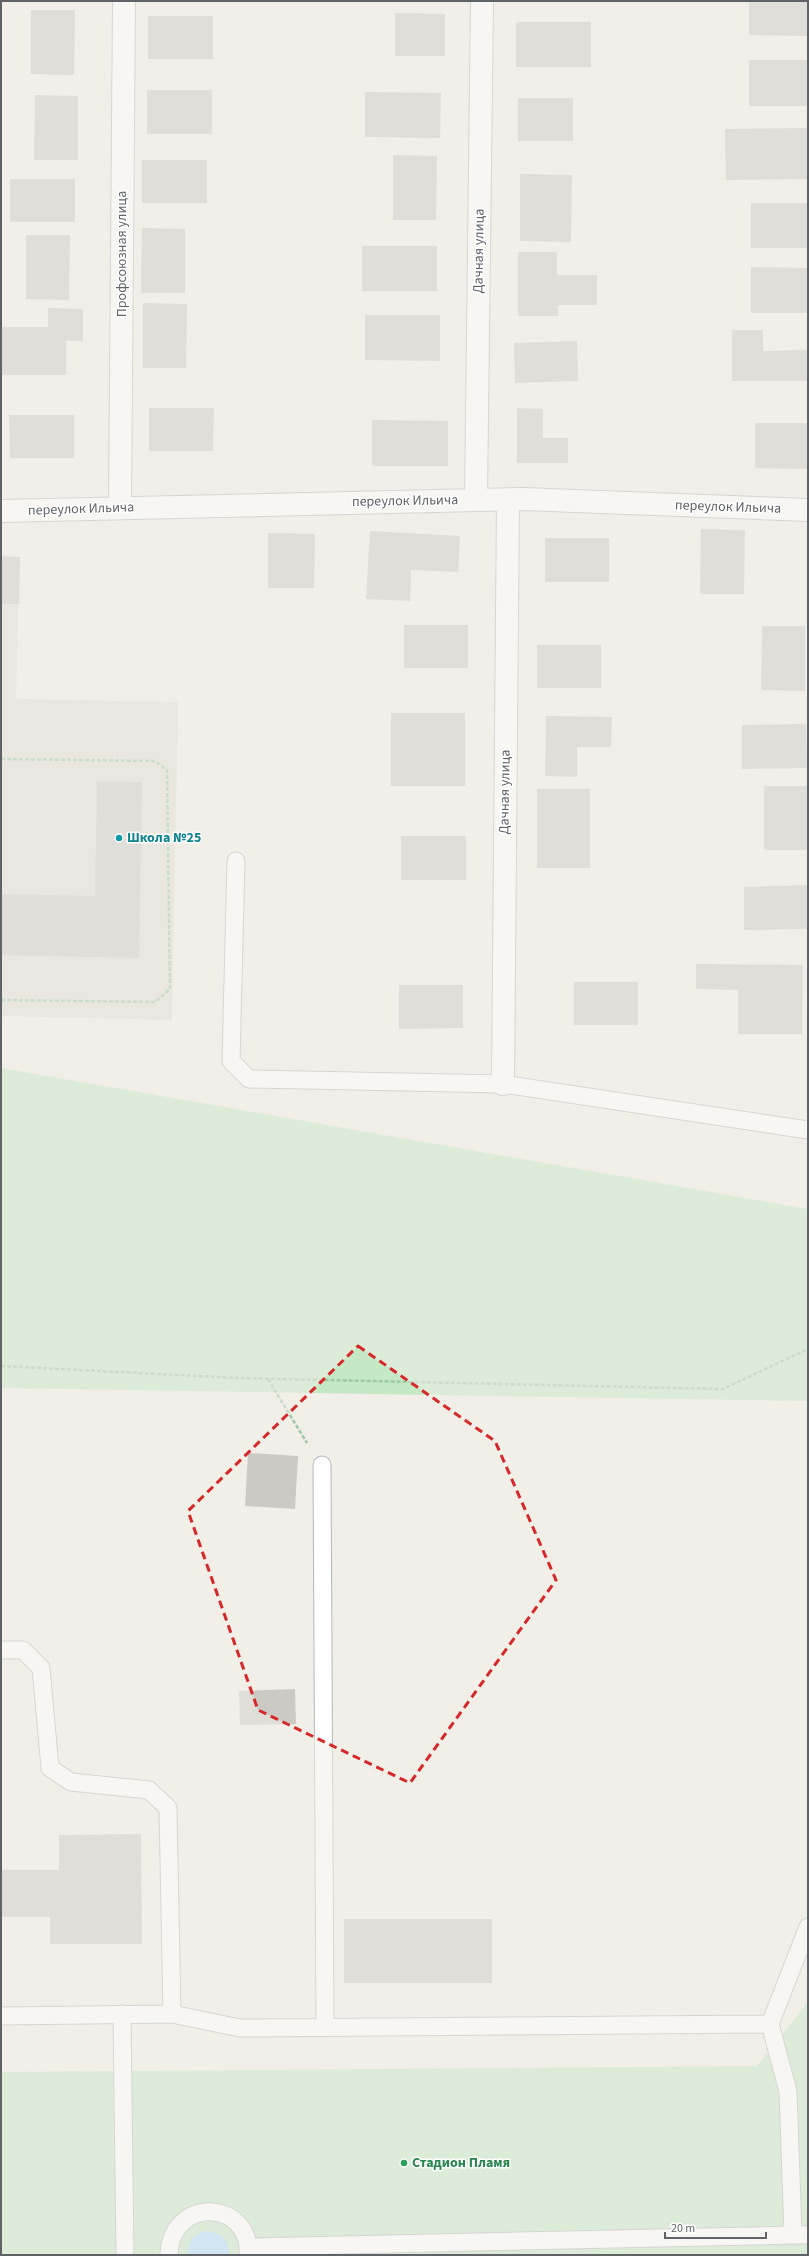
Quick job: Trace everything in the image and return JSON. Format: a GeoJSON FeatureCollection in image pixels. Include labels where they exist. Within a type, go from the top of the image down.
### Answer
{"type":"FeatureCollection","features":[{"type":"Feature","properties":{"kind":"street","name":"Профсоюзная улица"},"geometry":{"type":"LineString","coordinates":[[120,507],[124,1]]}},
{"type":"Feature","properties":{"kind":"street","name":"Дачная улица"},"geometry":{"type":"LineString","coordinates":[[476,500],[482,1]]}},
{"type":"Feature","properties":{"kind":"street","name":"переулок Ильича"},"geometry":{"type":"LineString","coordinates":[[1,511],[120,507],[476,500],[808,510]]}},
{"type":"Feature","properties":{"kind":"street","name":"Дачная улица"},"geometry":{"type":"LineString","coordinates":[[503,1084],[508,500]]}},
{"type":"Feature","properties":{"kind":"lane"},"geometry":{"type":"LineString","coordinates":[[236,861],[231,1061],[249,1079],[503,1084],[808,1130]]}},
{"type":"Feature","properties":{"kind":"lane"},"geometry":{"type":"LineString","coordinates":[[322,1465],[325,2026]]}},
{"type":"Feature","properties":{"kind":"lane"},"geometry":{"type":"LineString","coordinates":[[1,1650],[23,1650],[41,1668],[50,1768],[71,1782],[150,1790],[168,1808],[172,2014]]}},
{"type":"Feature","properties":{"kind":"lane"},"geometry":{"type":"LineString","coordinates":[[169,2255],[170,2243],[174,2232],[182,2222],[192,2215],[205,2211],[217,2212],[229,2216],[239,2225],[246,2235],[249,2251],[800,2235],[788,2091],[770,2024],[808,1927]]}},
{"type":"Feature","properties":{"kind":"lane"},"geometry":{"type":"LineString","coordinates":[[122,2014],[125,2255]]}},
{"type":"Feature","properties":{"kind":"lane"},"geometry":{"type":"LineString","coordinates":[[1,2016],[172,2014],[240,2028],[325,2026],[770,2024]]}},
{"type":"Feature","properties":{"kind":"path"},"geometry":{"type":"LineString","coordinates":[[1,759],[155,762],[167,770],[170,989],[155,1002],[1,1000]]}},
{"type":"Feature","properties":{"kind":"path"},"geometry":{"type":"LineString","coordinates":[[1,1366],[267,1379],[723,1389],[808,1349]]}},
{"type":"Feature","properties":{"kind":"path"},"geometry":{"type":"LineString","coordinates":[[267,1379],[322,1465]]}},
{"type":"Feature","properties":{"kind":"highlighted area"},"geometry":{"type":"Polygon","coordinates":[[[358,1346],[495,1441],[556,1580],[410,1783],[258,1710],[188,1511],[358,1346]]]}},
{"type":"Feature","properties":{"kind":"shaded area"},"geometry":{"type":"Polygon","coordinates":[[[1,561],[19,561],[16,699],[178,702],[172,1020],[1,1016],[1,561]]]}},
{"type":"Feature","properties":{"kind":"green space"},"geometry":{"type":"Polygon","coordinates":[[[1,1068],[808,1209],[808,1401],[1,1388],[1,1068]]]}},
{"type":"Feature","properties":{"kind":"green space","name":"Стадион Пламя"},"geometry":{"type":"Polygon","coordinates":[[[808,2002],[808,2255],[1,2255],[1,2072],[757,2066],[808,2002]]]}},
{"type":"Feature","properties":{"kind":"water"},"geometry":{"type":"Polygon","coordinates":[[[205,2231],[215,2233],[223,2237],[228,2245],[229,2255],[188,2255],[190,2242],[194,2236],[205,2231]]]}},
{"type":"Feature","properties":{"kind":"building"},"geometry":{"type":"Polygon","coordinates":[[[749,1],[808,1],[808,36],[749,35],[749,1]]]}},
{"type":"Feature","properties":{"kind":"building"},"geometry":{"type":"Polygon","coordinates":[[[31,10],[75,10],[74,75],[31,74],[31,10]]]}},
{"type":"Feature","properties":{"kind":"building"},"geometry":{"type":"Polygon","coordinates":[[[395,13],[445,14],[445,56],[395,56],[395,13]]]}},
{"type":"Feature","properties":{"kind":"building"},"geometry":{"type":"Polygon","coordinates":[[[148,16],[213,16],[213,59],[148,59],[148,16]]]}},
{"type":"Feature","properties":{"kind":"building"},"geometry":{"type":"Polygon","coordinates":[[[516,22],[591,22],[591,67],[516,67],[516,22]]]}},
{"type":"Feature","properties":{"kind":"building"},"geometry":{"type":"Polygon","coordinates":[[[749,60],[808,60],[808,106],[749,106],[749,60]]]}},
{"type":"Feature","properties":{"kind":"building"},"geometry":{"type":"Polygon","coordinates":[[[147,90],[212,90],[212,134],[147,134],[147,90]]]}},
{"type":"Feature","properties":{"kind":"building"},"geometry":{"type":"Polygon","coordinates":[[[365,92],[441,93],[440,138],[365,137],[365,92]]]}},
{"type":"Feature","properties":{"kind":"building"},"geometry":{"type":"Polygon","coordinates":[[[35,95],[78,96],[78,160],[34,160],[35,95]]]}},
{"type":"Feature","properties":{"kind":"building"},"geometry":{"type":"Polygon","coordinates":[[[518,98],[573,98],[573,141],[518,141],[518,98]]]}},
{"type":"Feature","properties":{"kind":"building"},"geometry":{"type":"Polygon","coordinates":[[[808,128],[808,179],[726,180],[725,129],[808,128]]]}},
{"type":"Feature","properties":{"kind":"building"},"geometry":{"type":"Polygon","coordinates":[[[393,155],[437,156],[436,220],[393,220],[393,155]]]}},
{"type":"Feature","properties":{"kind":"building"},"geometry":{"type":"Polygon","coordinates":[[[142,160],[207,160],[207,203],[142,203],[142,160]]]}},
{"type":"Feature","properties":{"kind":"building"},"geometry":{"type":"Polygon","coordinates":[[[520,174],[572,175],[571,242],[520,241],[520,174]]]}},
{"type":"Feature","properties":{"kind":"building"},"geometry":{"type":"Polygon","coordinates":[[[10,179],[75,179],[75,222],[10,222],[10,179]]]}},
{"type":"Feature","properties":{"kind":"building"},"geometry":{"type":"Polygon","coordinates":[[[751,203],[808,203],[808,248],[751,248],[751,203]]]}},
{"type":"Feature","properties":{"kind":"building"},"geometry":{"type":"Polygon","coordinates":[[[142,228],[185,229],[185,293],[141,293],[142,228]]]}},
{"type":"Feature","properties":{"kind":"building"},"geometry":{"type":"Polygon","coordinates":[[[26,235],[70,235],[69,300],[26,299],[26,235]]]}},
{"type":"Feature","properties":{"kind":"building"},"geometry":{"type":"Polygon","coordinates":[[[362,246],[437,246],[437,291],[362,291],[362,246]]]}},
{"type":"Feature","properties":{"kind":"building"},"geometry":{"type":"Polygon","coordinates":[[[518,252],[557,252],[557,275],[597,275],[597,305],[558,305],[558,316],[518,316],[518,252]]]}},
{"type":"Feature","properties":{"kind":"building"},"geometry":{"type":"Polygon","coordinates":[[[751,267],[808,268],[808,313],[751,313],[751,267]]]}},
{"type":"Feature","properties":{"kind":"building"},"geometry":{"type":"Polygon","coordinates":[[[143,303],[187,304],[186,368],[143,368],[143,303]]]}},
{"type":"Feature","properties":{"kind":"building"},"geometry":{"type":"Polygon","coordinates":[[[48,308],[83,309],[83,341],[66,341],[66,375],[1,375],[1,327],[48,327],[48,308]]]}},
{"type":"Feature","properties":{"kind":"building"},"geometry":{"type":"Polygon","coordinates":[[[365,315],[440,315],[440,361],[365,360],[365,315]]]}},
{"type":"Feature","properties":{"kind":"building"},"geometry":{"type":"Polygon","coordinates":[[[732,330],[763,330],[763,351],[808,350],[808,381],[732,381],[732,330]]]}},
{"type":"Feature","properties":{"kind":"building"},"geometry":{"type":"Polygon","coordinates":[[[577,341],[578,381],[515,383],[514,343],[577,341]]]}},
{"type":"Feature","properties":{"kind":"building"},"geometry":{"type":"Polygon","coordinates":[[[149,408],[214,408],[213,451],[149,451],[149,408]]]}},
{"type":"Feature","properties":{"kind":"building"},"geometry":{"type":"Polygon","coordinates":[[[517,408],[543,409],[543,438],[568,438],[568,463],[517,463],[517,408]]]}},
{"type":"Feature","properties":{"kind":"building"},"geometry":{"type":"Polygon","coordinates":[[[9,415],[74,415],[74,458],[10,458],[9,415]]]}},
{"type":"Feature","properties":{"kind":"building"},"geometry":{"type":"Polygon","coordinates":[[[372,420],[448,421],[448,466],[372,466],[372,420]]]}},
{"type":"Feature","properties":{"kind":"building"},"geometry":{"type":"Polygon","coordinates":[[[755,423],[808,423],[808,469],[755,468],[755,423]]]}},
{"type":"Feature","properties":{"kind":"building"},"geometry":{"type":"Polygon","coordinates":[[[701,529],[745,530],[744,594],[700,594],[701,529]]]}},
{"type":"Feature","properties":{"kind":"building"},"geometry":{"type":"Polygon","coordinates":[[[370,531],[460,536],[458,572],[411,570],[410,601],[366,599],[370,531]]]}},
{"type":"Feature","properties":{"kind":"building"},"geometry":{"type":"Polygon","coordinates":[[[268,533],[315,534],[314,588],[268,588],[268,533]]]}},
{"type":"Feature","properties":{"kind":"building"},"geometry":{"type":"Polygon","coordinates":[[[545,538],[609,538],[609,582],[545,582],[545,538]]]}},
{"type":"Feature","properties":{"kind":"building"},"geometry":{"type":"Polygon","coordinates":[[[1,556],[20,557],[19,604],[1,604],[1,556]]]}},
{"type":"Feature","properties":{"kind":"building"},"geometry":{"type":"Polygon","coordinates":[[[404,625],[468,625],[468,668],[404,668],[404,625]]]}},
{"type":"Feature","properties":{"kind":"building"},"geometry":{"type":"Polygon","coordinates":[[[762,626],[805,626],[805,691],[761,690],[762,626]]]}},
{"type":"Feature","properties":{"kind":"building"},"geometry":{"type":"Polygon","coordinates":[[[537,645],[601,645],[601,688],[537,688],[537,645]]]}},
{"type":"Feature","properties":{"kind":"building"},"geometry":{"type":"Polygon","coordinates":[[[391,713],[465,713],[465,786],[391,786],[391,713]]]}},
{"type":"Feature","properties":{"kind":"building"},"geometry":{"type":"Polygon","coordinates":[[[546,716],[612,717],[611,747],[577,747],[577,777],[545,776],[546,716]]]}},
{"type":"Feature","properties":{"kind":"building"},"geometry":{"type":"Polygon","coordinates":[[[806,724],[807,768],[742,769],[742,725],[806,724]]]}},
{"type":"Feature","properties":{"kind":"building","name":"Школа №25"},"geometry":{"type":"Polygon","coordinates":[[[97,781],[142,782],[139,958],[1,955],[1,894],[95,896],[97,781]]]}},
{"type":"Feature","properties":{"kind":"building"},"geometry":{"type":"Polygon","coordinates":[[[764,786],[807,786],[807,850],[764,850],[764,786]]]}},
{"type":"Feature","properties":{"kind":"building"},"geometry":{"type":"Polygon","coordinates":[[[537,789],[590,789],[590,868],[537,868],[537,789]]]}},
{"type":"Feature","properties":{"kind":"building"},"geometry":{"type":"Polygon","coordinates":[[[401,836],[466,836],[466,880],[401,880],[401,836]]]}},
{"type":"Feature","properties":{"kind":"building"},"geometry":{"type":"Polygon","coordinates":[[[808,885],[808,929],[744,930],[744,887],[808,885]]]}},
{"type":"Feature","properties":{"kind":"building"},"geometry":{"type":"Polygon","coordinates":[[[696,964],[803,965],[802,1034],[738,1034],[738,990],[696,989],[696,964]]]}},
{"type":"Feature","properties":{"kind":"building"},"geometry":{"type":"Polygon","coordinates":[[[574,982],[638,982],[638,1025],[574,1025],[574,982]]]}},
{"type":"Feature","properties":{"kind":"building"},"geometry":{"type":"Polygon","coordinates":[[[399,985],[463,985],[463,1028],[399,1029],[399,985]]]}},
{"type":"Feature","properties":{"kind":"building"},"geometry":{"type":"Polygon","coordinates":[[[248,1453],[298,1456],[295,1509],[245,1506],[248,1453]]]}},
{"type":"Feature","properties":{"kind":"building"},"geometry":{"type":"Polygon","coordinates":[[[295,1689],[296,1724],[240,1725],[239,1691],[295,1689]]]}},
{"type":"Feature","properties":{"kind":"building"},"geometry":{"type":"Polygon","coordinates":[[[141,1834],[142,1944],[50,1944],[50,1917],[1,1917],[1,1870],[59,1870],[59,1835],[141,1834]]]}},
{"type":"Feature","properties":{"kind":"building"},"geometry":{"type":"Polygon","coordinates":[[[344,1919],[492,1919],[492,1983],[344,1983],[344,1919]]]}},
{"type":"Feature","properties":{"kind":"place","name":"Школа №25"},"geometry":{"type":"Point","coordinates":[119,838]}},
{"type":"Feature","properties":{"kind":"place","name":"Стадион Пламя"},"geometry":{"type":"Point","coordinates":[404,2163]}}]}
